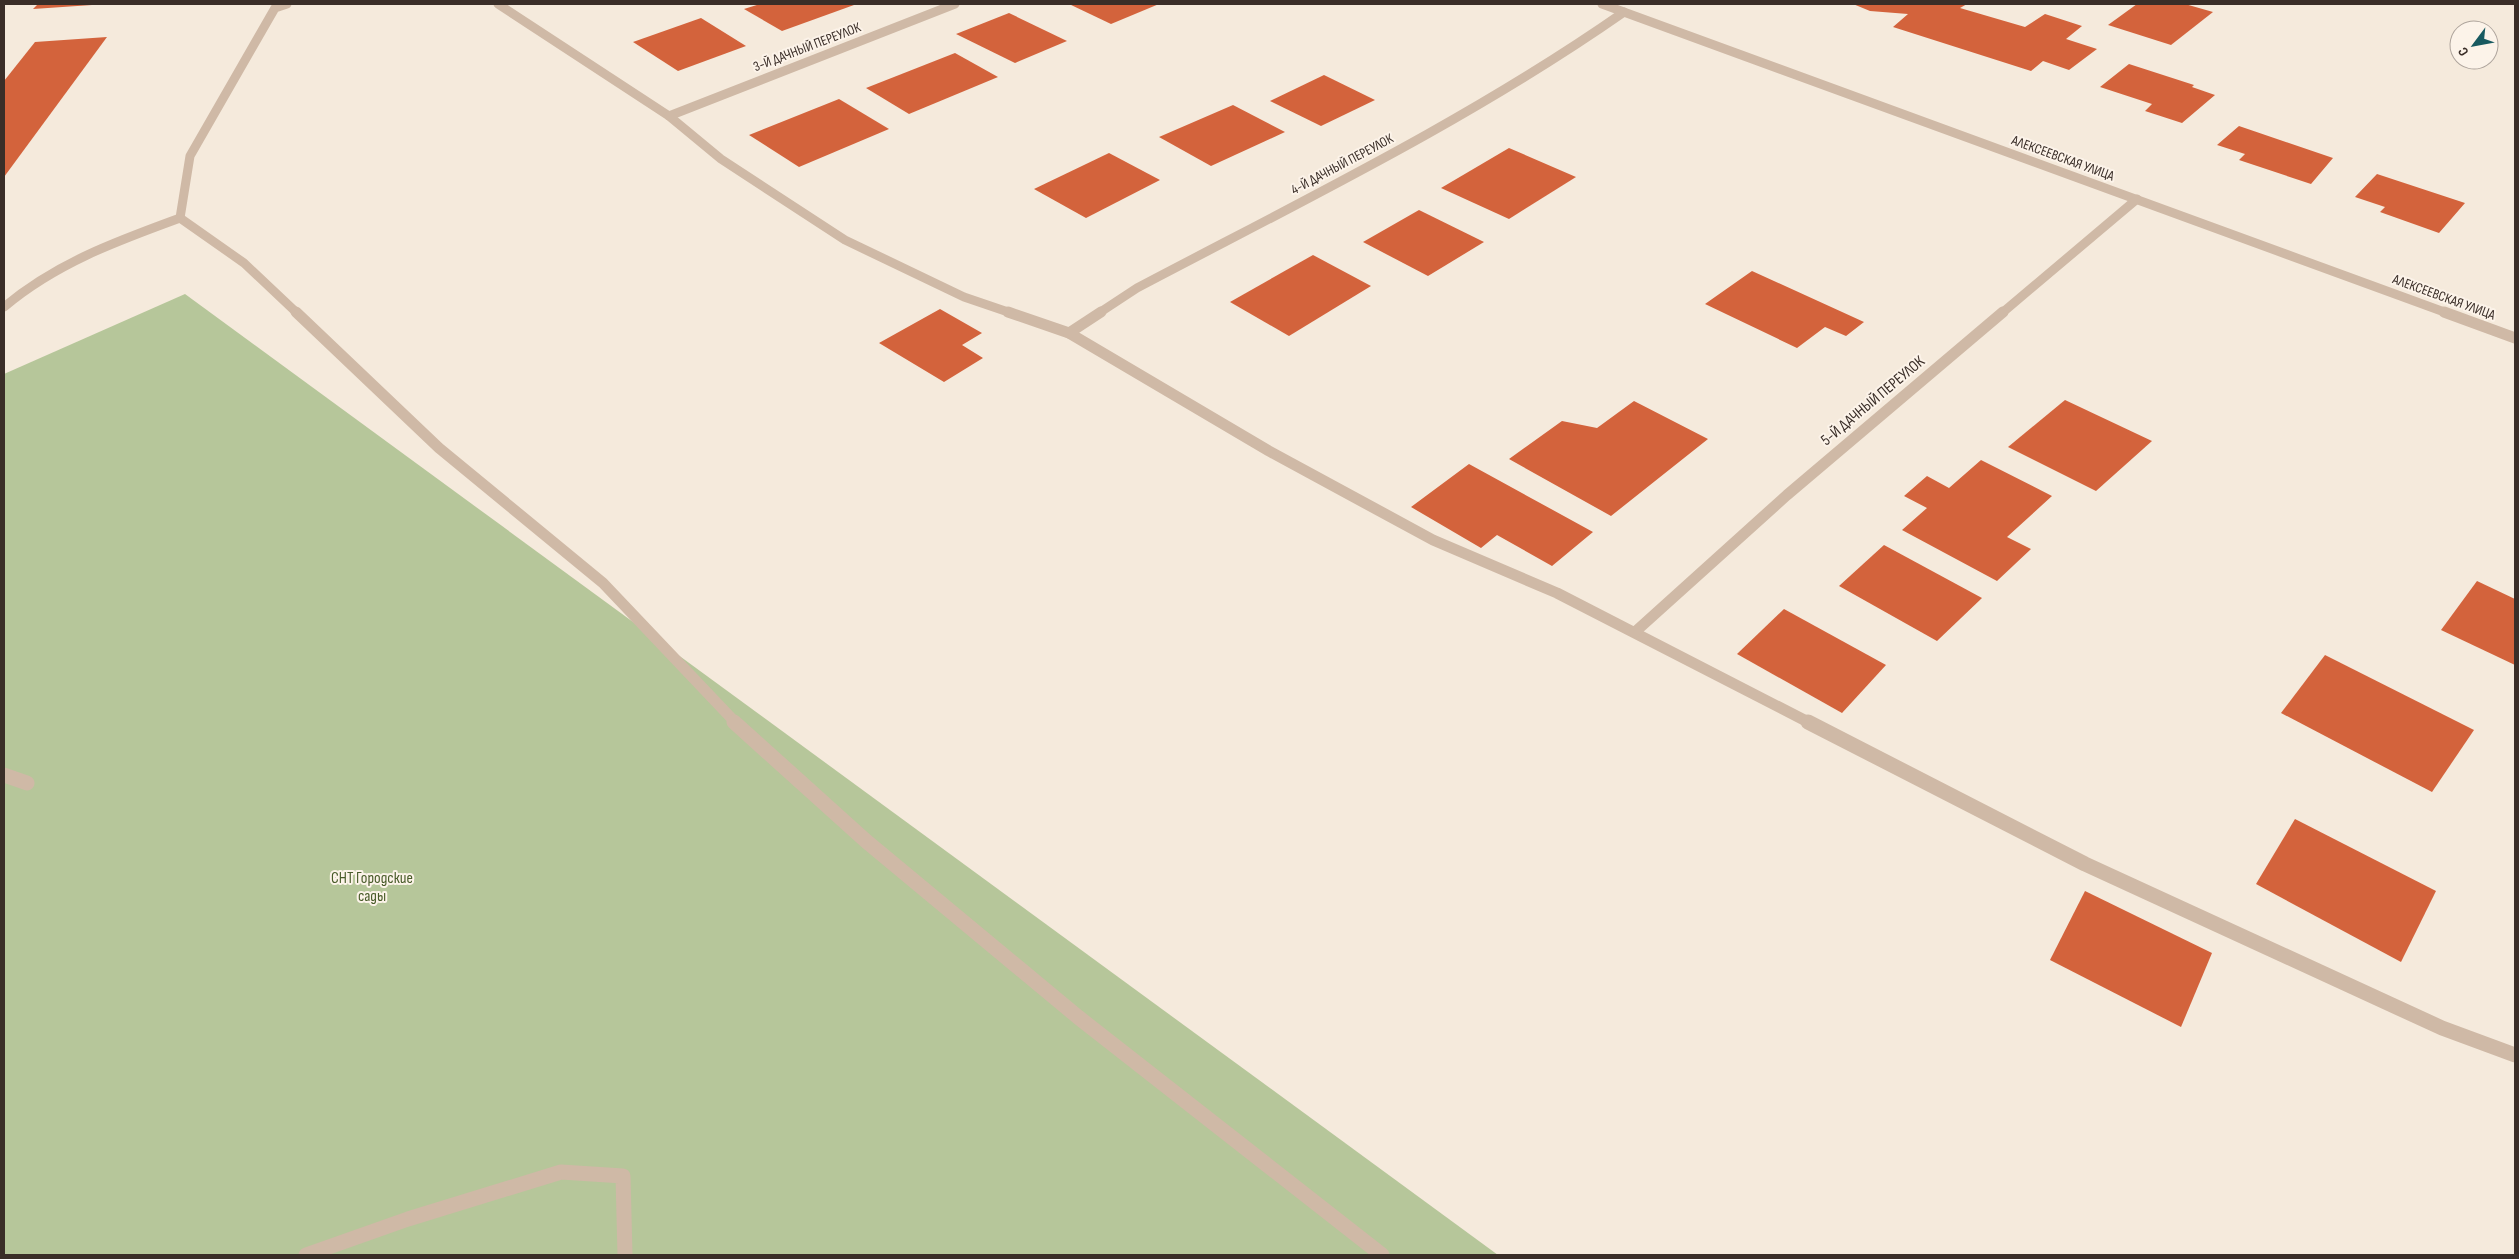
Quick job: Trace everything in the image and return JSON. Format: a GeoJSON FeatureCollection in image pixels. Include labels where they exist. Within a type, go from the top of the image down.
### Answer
{"type":"FeatureCollection","features":[{"type":"Feature","properties":{"kind":"street"},"geometry":{"type":"LineString","coordinates":[[180,218],[190,156],[275,8],[287,4]]}},
{"type":"Feature","properties":{"kind":"street"},"geometry":{"type":"LineString","coordinates":[[498,4],[669,116],[722,160],[845,240],[964,297],[1069,333],[1268,451],[1433,540],[1557,593],[2085,864],[2442,1028],[2515,1055]]}},
{"type":"Feature","properties":{"kind":"street","name":"3-Й ДАЧНЫЙ ПЕРЕУЛОК"},"geometry":{"type":"LineString","coordinates":[[669,116],[955,4]]}},
{"type":"Feature","properties":{"kind":"street","name":"АЛЕКСЕЕВСКАЯ УЛИЦА"},"geometry":{"type":"LineString","coordinates":[[1602,4],[2515,338]]}},
{"type":"Feature","properties":{"kind":"street","name":"4-Й ДАЧНЫЙ ПЕРЕУЛОК"},"geometry":{"type":"LineString","coordinates":[[1069,333],[1137,288],[1385,157],[1557,59],[1624,12]]}},
{"type":"Feature","properties":{"kind":"street","name":"5-Й ДАЧНЫЙ ПЕРЕУЛОК"},"geometry":{"type":"LineString","coordinates":[[1635,632],[1787,495],[2137,199]]}},
{"type":"Feature","properties":{"kind":"street"},"geometry":{"type":"LineString","coordinates":[[4,307],[21,290],[82,256],[180,218]]}},
{"type":"Feature","properties":{"kind":"street"},"geometry":{"type":"LineString","coordinates":[[180,218],[244,263],[439,448],[603,583],[726,714],[866,841],[1078,1017],[1382,1255]]}},
{"type":"Feature","properties":{"kind":"street"},"geometry":{"type":"LineString","coordinates":[[4,775],[28,783]]}},
{"type":"Feature","properties":{"kind":"street"},"geometry":{"type":"LineString","coordinates":[[306,1255],[408,1219],[561,1172],[622,1176],[625,1255]]}},
{"type":"Feature","properties":{"kind":"green space","name":"СНТ Городские сады"},"geometry":{"type":"Polygon","coordinates":[[[185,294],[1498,1255],[4,1255],[4,374],[185,294]]]}},
{"type":"Feature","properties":{"kind":"building"},"geometry":{"type":"Polygon","coordinates":[[[38,4],[92,4],[92,5],[33,9],[38,4]]]}},
{"type":"Feature","properties":{"kind":"building"},"geometry":{"type":"Polygon","coordinates":[[[760,4],[854,5],[782,31],[744,9],[760,4]]]}},
{"type":"Feature","properties":{"kind":"building"},"geometry":{"type":"Polygon","coordinates":[[[1069,4],[1159,4],[1111,24],[1069,4]]]}},
{"type":"Feature","properties":{"kind":"building"},"geometry":{"type":"Polygon","coordinates":[[[1853,4],[1967,4],[1960,8],[2025,27],[2045,14],[2082,26],[2066,39],[2097,49],[2069,70],[2043,61],[2031,71],[1893,27],[1908,14],[1870,11],[1853,4]]]}},
{"type":"Feature","properties":{"kind":"building"},"geometry":{"type":"Polygon","coordinates":[[[2137,4],[2185,4],[2213,12],[2171,45],[2108,25],[2137,4]]]}},
{"type":"Feature","properties":{"kind":"building"},"geometry":{"type":"Polygon","coordinates":[[[1009,13],[1067,41],[1015,63],[956,34],[1009,13]]]}},
{"type":"Feature","properties":{"kind":"building"},"geometry":{"type":"Polygon","coordinates":[[[701,18],[746,46],[678,71],[633,42],[701,18]]]}},
{"type":"Feature","properties":{"kind":"building"},"geometry":{"type":"Polygon","coordinates":[[[107,37],[4,177],[4,81],[35,42],[107,37]]]}},
{"type":"Feature","properties":{"kind":"building"},"geometry":{"type":"Polygon","coordinates":[[[955,53],[998,77],[909,114],[866,88],[955,53]]]}},
{"type":"Feature","properties":{"kind":"building"},"geometry":{"type":"Polygon","coordinates":[[[2129,64],[2194,85],[2192,87],[2215,95],[2182,123],[2145,111],[2152,104],[2100,87],[2129,64]]]}},
{"type":"Feature","properties":{"kind":"building"},"geometry":{"type":"Polygon","coordinates":[[[1324,75],[1375,100],[1321,126],[1270,101],[1324,75]]]}},
{"type":"Feature","properties":{"kind":"building"},"geometry":{"type":"Polygon","coordinates":[[[839,99],[889,129],[799,167],[749,135],[839,99]]]}},
{"type":"Feature","properties":{"kind":"building"},"geometry":{"type":"Polygon","coordinates":[[[1233,105],[1285,132],[1211,166],[1159,137],[1233,105]]]}},
{"type":"Feature","properties":{"kind":"building"},"geometry":{"type":"Polygon","coordinates":[[[2239,126],[2333,158],[2311,184],[2239,160],[2245,154],[2217,145],[2239,126]]]}},
{"type":"Feature","properties":{"kind":"building"},"geometry":{"type":"Polygon","coordinates":[[[1509,148],[1576,177],[1509,219],[1441,188],[1509,148]]]}},
{"type":"Feature","properties":{"kind":"building"},"geometry":{"type":"Polygon","coordinates":[[[1109,153],[1160,180],[1086,218],[1034,189],[1109,153]]]}},
{"type":"Feature","properties":{"kind":"building"},"geometry":{"type":"Polygon","coordinates":[[[2377,174],[2465,203],[2439,233],[2380,212],[2385,207],[2355,197],[2377,174]]]}},
{"type":"Feature","properties":{"kind":"building"},"geometry":{"type":"Polygon","coordinates":[[[1419,210],[1484,242],[1428,276],[1363,242],[1419,210]]]}},
{"type":"Feature","properties":{"kind":"building"},"geometry":{"type":"Polygon","coordinates":[[[1313,255],[1371,286],[1289,336],[1230,302],[1313,255]]]}},
{"type":"Feature","properties":{"kind":"building"},"geometry":{"type":"Polygon","coordinates":[[[1752,271],[1864,322],[1846,336],[1825,327],[1797,348],[1705,304],[1752,271]]]}},
{"type":"Feature","properties":{"kind":"building"},"geometry":{"type":"Polygon","coordinates":[[[940,309],[982,333],[962,345],[983,358],[944,382],[879,343],[940,309]]]}},
{"type":"Feature","properties":{"kind":"building"},"geometry":{"type":"Polygon","coordinates":[[[2065,400],[2152,441],[2096,491],[2008,447],[2065,400]]]}},
{"type":"Feature","properties":{"kind":"building"},"geometry":{"type":"Polygon","coordinates":[[[1634,401],[1708,439],[1611,516],[1509,459],[1562,421],[1597,428],[1634,401]]]}},
{"type":"Feature","properties":{"kind":"building"},"geometry":{"type":"Polygon","coordinates":[[[1981,460],[2052,496],[2007,537],[2031,549],[1997,581],[1902,530],[1927,508],[1904,496],[1927,476],[1949,488],[1981,460]]]}},
{"type":"Feature","properties":{"kind":"building"},"geometry":{"type":"Polygon","coordinates":[[[1469,464],[1593,532],[1552,566],[1497,535],[1481,548],[1411,507],[1469,464]]]}},
{"type":"Feature","properties":{"kind":"building"},"geometry":{"type":"Polygon","coordinates":[[[1884,545],[1982,598],[1937,641],[1839,586],[1884,545]]]}},
{"type":"Feature","properties":{"kind":"building"},"geometry":{"type":"Polygon","coordinates":[[[2477,581],[2515,599],[2515,665],[2441,630],[2477,581]]]}},
{"type":"Feature","properties":{"kind":"building"},"geometry":{"type":"Polygon","coordinates":[[[1784,609],[1886,665],[1842,713],[1737,654],[1784,609]]]}},
{"type":"Feature","properties":{"kind":"building"},"geometry":{"type":"Polygon","coordinates":[[[2325,655],[2474,730],[2432,792],[2281,713],[2325,655]]]}},
{"type":"Feature","properties":{"kind":"building"},"geometry":{"type":"Polygon","coordinates":[[[2295,819],[2436,891],[2401,962],[2256,884],[2295,819]]]}},
{"type":"Feature","properties":{"kind":"building"},"geometry":{"type":"Polygon","coordinates":[[[2085,891],[2212,953],[2181,1027],[2050,960],[2085,891]]]}}]}
